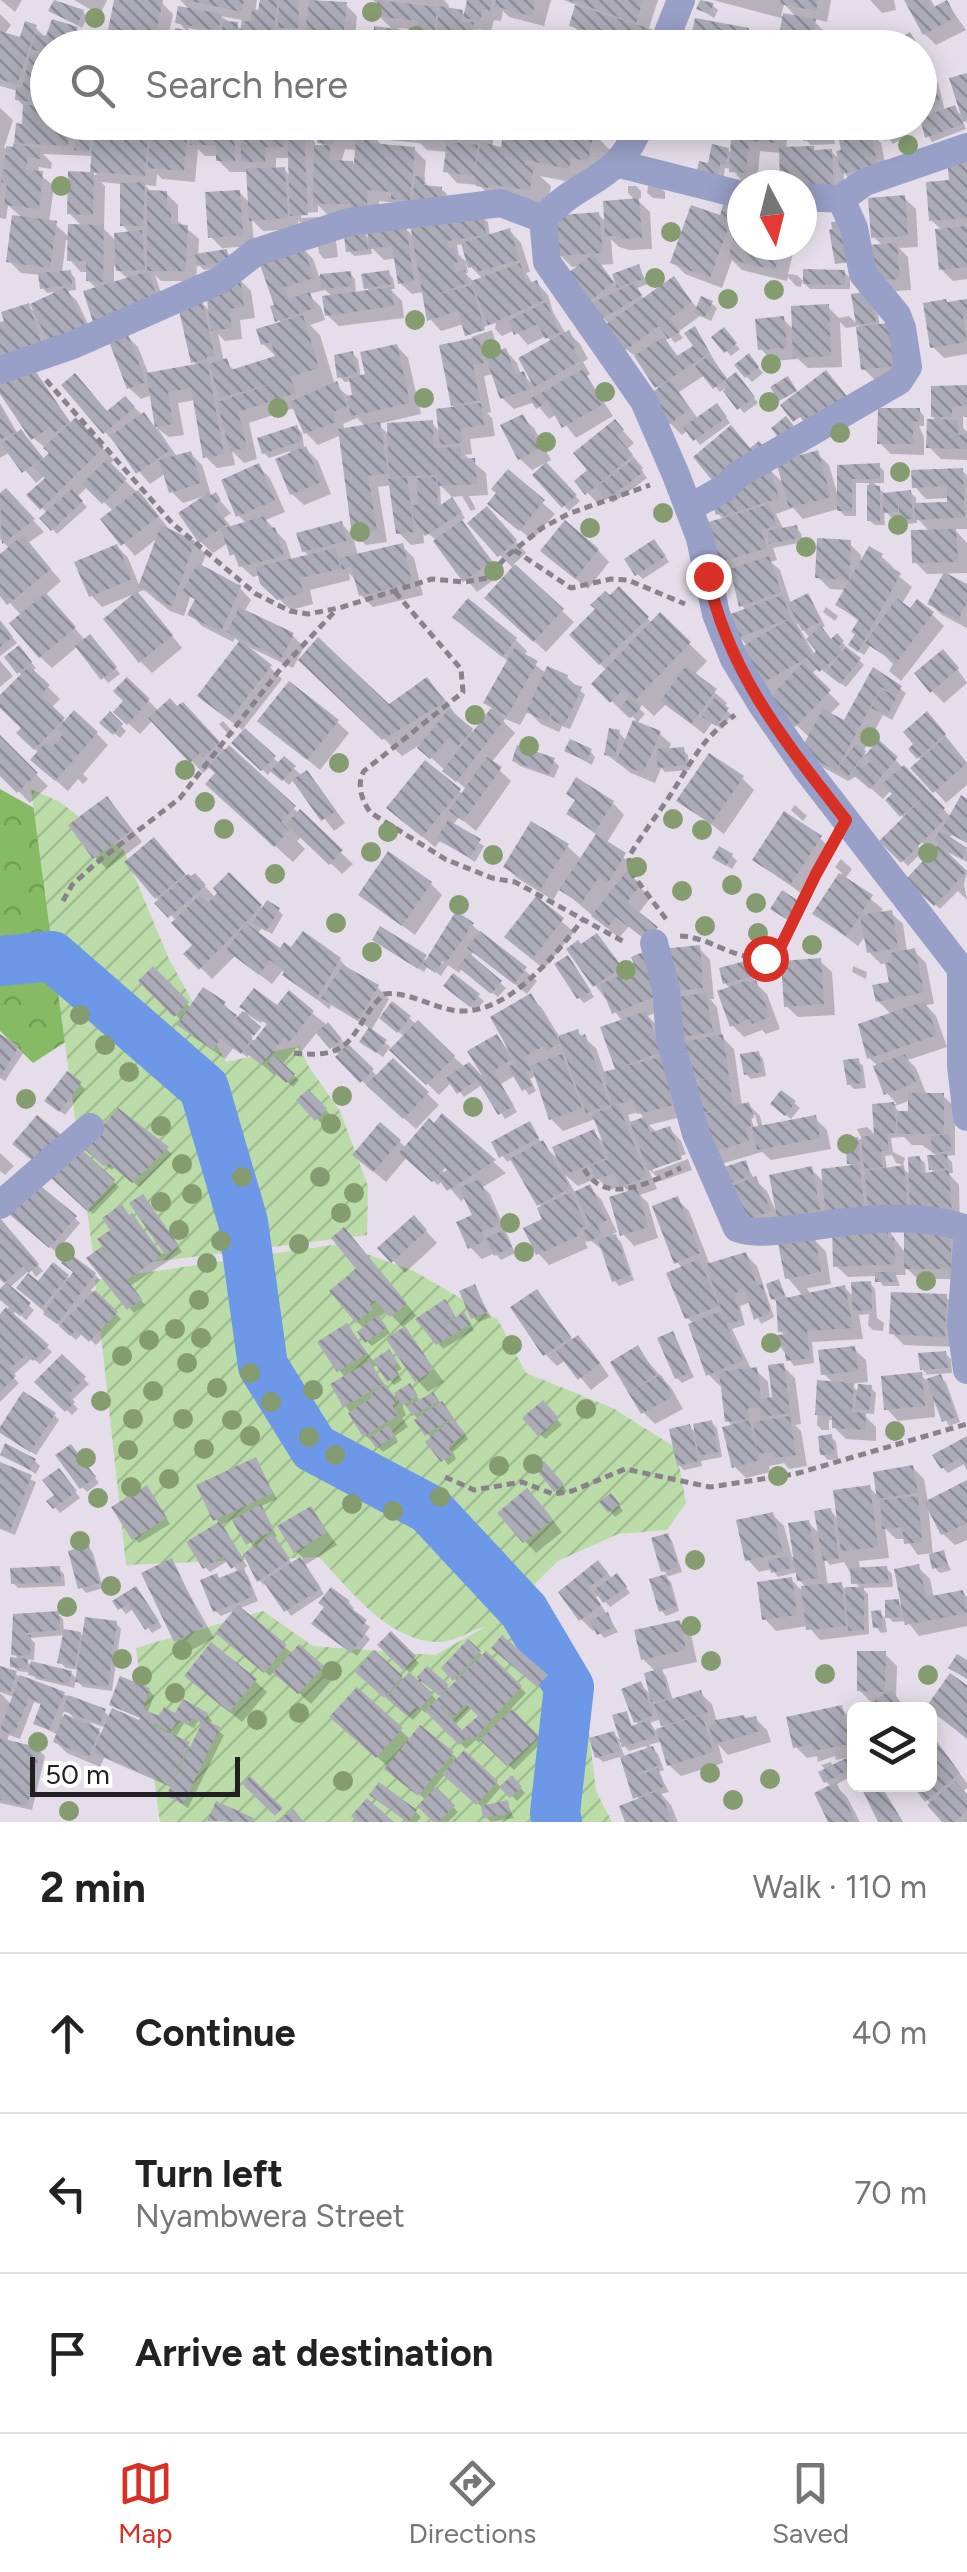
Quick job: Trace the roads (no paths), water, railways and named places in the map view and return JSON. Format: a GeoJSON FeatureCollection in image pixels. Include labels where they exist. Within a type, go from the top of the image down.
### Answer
{"type":"FeatureCollection","features":[{"type":"Feature","properties":{"kind":"street"},"geometry":{"type":"LineString","coordinates":[[669,30],[681,0]]}},
{"type":"Feature","properties":{"kind":"street"},"geometry":{"type":"LineString","coordinates":[[543,219],[572,192],[619,164],[635,140]]}},
{"type":"Feature","properties":{"kind":"street"},"geometry":{"type":"LineString","coordinates":[[817,198],[842,200],[865,182],[967,147]]}},
{"type":"Feature","properties":{"kind":"street"},"geometry":{"type":"LineString","coordinates":[[619,164],[727,190]]}},
{"type":"Feature","properties":{"kind":"street"},"geometry":{"type":"LineString","coordinates":[[688,508],[905,374],[908,359],[897,314],[863,274],[854,228],[842,200]]}},
{"type":"Feature","properties":{"kind":"street"},"geometry":{"type":"LineString","coordinates":[[0,370],[73,346],[220,280],[256,252],[349,222],[501,203],[543,219]]}},
{"type":"Feature","properties":{"kind":"street"},"geometry":{"type":"LineString","coordinates":[[543,219],[547,262],[644,401],[700,538],[716,614],[734,659],[759,701],[846,820],[964,962],[961,1066],[967,1116]]}},
{"type":"Feature","properties":{"kind":"street"},"geometry":{"type":"LineString","coordinates":[[664,940],[670,1038],[696,1134],[733,1223],[748,1232],[881,1220],[948,1222],[967,1229]]}},
{"type":"Feature","properties":{"kind":"street"},"geometry":{"type":"LineString","coordinates":[[0,1204],[90,1127]]}},
{"type":"Feature","properties":{"kind":"street"},"geometry":{"type":"LineString","coordinates":[[967,1241],[961,1326],[967,1370]]}},
{"type":"Feature","properties":{"kind":"waterway"},"geometry":{"type":"LineString","coordinates":[[0,961],[52,956],[204,1088],[243,1222],[263,1366],[314,1448],[429,1509],[524,1611],[569,1687],[557,1822]]}}]}
